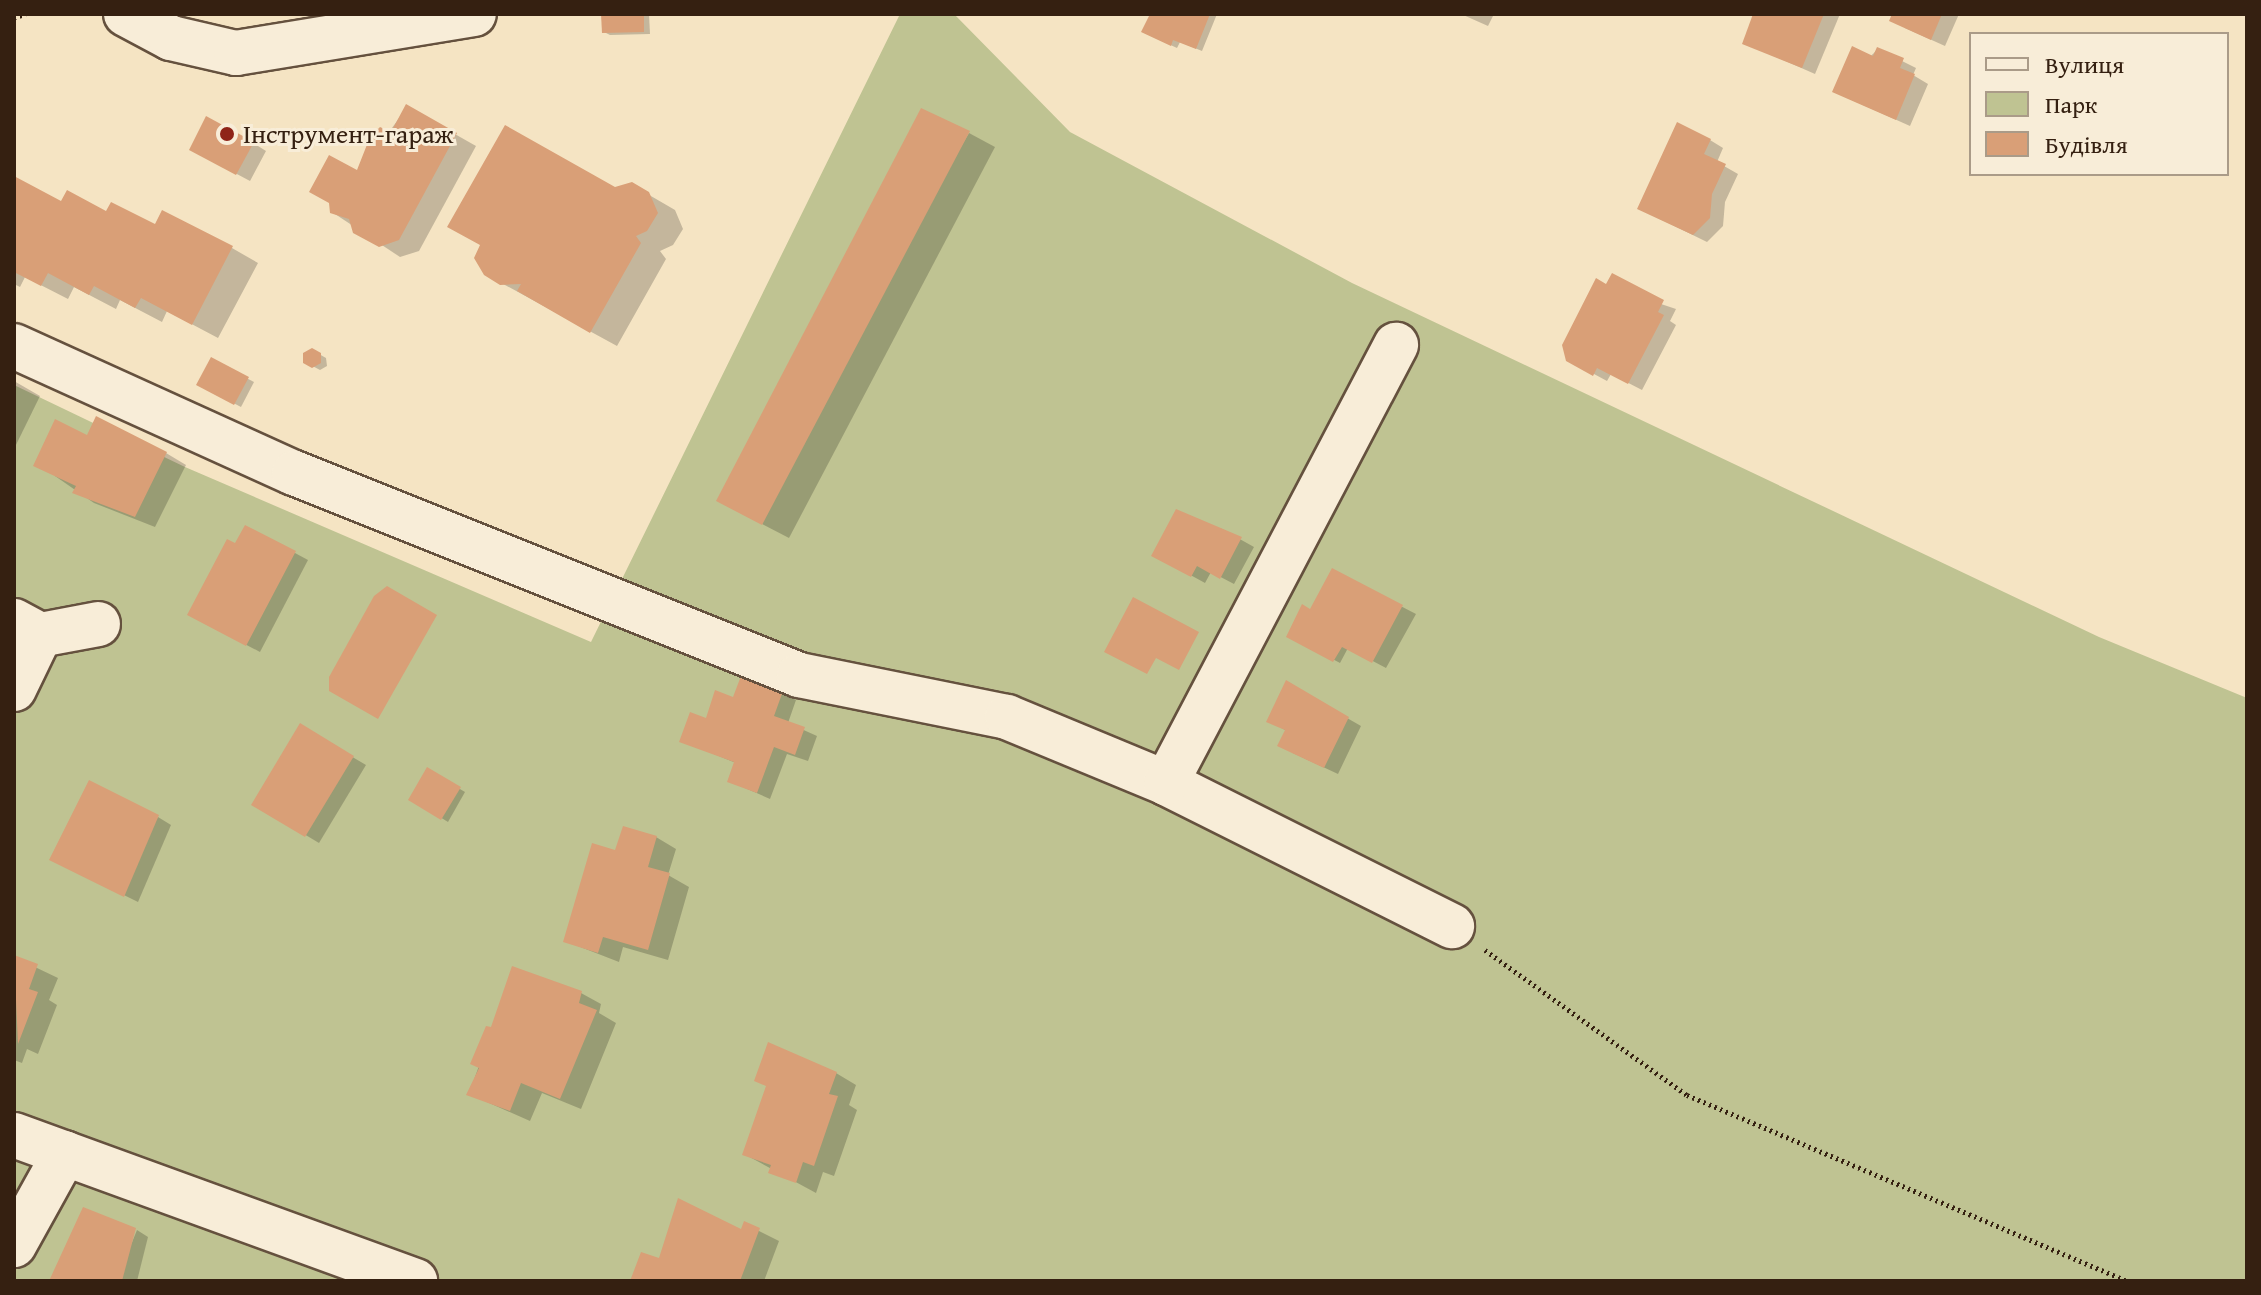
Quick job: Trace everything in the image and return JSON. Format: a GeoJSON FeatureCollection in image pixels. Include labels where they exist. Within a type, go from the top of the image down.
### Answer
{"type":"FeatureCollection","features":[{"type":"Feature","properties":{"kind":"lane"},"geometry":{"type":"LineString","coordinates":[[126,14],[171,38],[236,53],[474,14]]}},
{"type":"Feature","properties":{"kind":"lane"},"geometry":{"type":"LineString","coordinates":[[1166,783],[1396,345]]}},
{"type":"Feature","properties":{"kind":"lane"},"geometry":{"type":"LineString","coordinates":[[14,346],[294,473],[639,614],[799,675],[1007,717],[1166,783],[1452,926]]}},
{"type":"Feature","properties":{"kind":"lane"},"geometry":{"type":"LineString","coordinates":[[14,689],[27,628],[98,624]]}},
{"type":"Feature","properties":{"kind":"lane"},"geometry":{"type":"LineString","coordinates":[[14,1135],[415,1281]]}},
{"type":"Feature","properties":{"kind":"lane"},"geometry":{"type":"LineString","coordinates":[[14,1245],[65,1153]]}},
{"type":"Feature","properties":{"kind":"path"},"geometry":{"type":"LineString","coordinates":[[14,17],[26,14]]}},
{"type":"Feature","properties":{"kind":"path"},"geometry":{"type":"LineString","coordinates":[[1452,926],[1687,1095],[2127,1281]]}},
{"type":"Feature","properties":{"kind":"green space"},"geometry":{"type":"Polygon","coordinates":[[[900,14],[954,14],[1070,132],[1352,283],[2099,637],[2247,698],[2247,1281],[14,1281],[14,385],[185,467],[591,642],[900,14]]]}},
{"type":"Feature","properties":{"kind":"building"},"geometry":{"type":"Polygon","coordinates":[[[601,14],[644,14],[644,32],[602,33],[601,14]]]}},
{"type":"Feature","properties":{"kind":"building"},"geometry":{"type":"Polygon","coordinates":[[[1150,14],[1210,14],[1196,49],[1173,40],[1171,46],[1141,32],[1150,14]]]}},
{"type":"Feature","properties":{"kind":"building"},"geometry":{"type":"Polygon","coordinates":[[[1753,14],[1824,14],[1802,68],[1742,44],[1753,14]]]}},
{"type":"Feature","properties":{"kind":"building"},"geometry":{"type":"Polygon","coordinates":[[[1892,14],[1942,14],[1931,40],[1889,21],[1892,14]]]}},
{"type":"Feature","properties":{"kind":"building"},"geometry":{"type":"Polygon","coordinates":[[[1852,46],[1873,56],[1877,47],[1904,58],[1900,68],[1915,74],[1896,120],[1832,92],[1852,46]]]}},
{"type":"Feature","properties":{"kind":"building"},"geometry":{"type":"Polygon","coordinates":[[[406,104],[457,133],[399,240],[379,247],[353,233],[349,219],[330,213],[329,203],[309,192],[329,155],[357,170],[370,137],[380,127],[391,132],[406,104]]]}},
{"type":"Feature","properties":{"kind":"building"},"geometry":{"type":"Polygon","coordinates":[[[921,108],[970,131],[762,525],[716,501],[921,108]]]}},
{"type":"Feature","properties":{"kind":"building"},"geometry":{"type":"Polygon","coordinates":[[[206,116],[254,142],[236,175],[189,150],[206,116]]]}},
{"type":"Feature","properties":{"kind":"building"},"geometry":{"type":"Polygon","coordinates":[[[1677,122],[1711,139],[1704,154],[1726,164],[1712,194],[1710,218],[1693,235],[1637,209],[1677,122]]]}},
{"type":"Feature","properties":{"kind":"building"},"geometry":{"type":"Polygon","coordinates":[[[505,125],[615,187],[632,182],[649,192],[658,213],[647,231],[636,236],[641,243],[590,333],[517,291],[521,284],[500,285],[484,275],[474,258],[480,245],[447,227],[505,125]]]}},
{"type":"Feature","properties":{"kind":"building"},"geometry":{"type":"Polygon","coordinates":[[[14,176],[61,201],[67,190],[106,211],[111,202],[155,224],[162,210],[233,246],[192,325],[141,298],[135,308],[94,286],[89,295],[48,273],[41,286],[14,272],[14,176]]]}},
{"type":"Feature","properties":{"kind":"building"},"geometry":{"type":"Polygon","coordinates":[[[1612,273],[1664,300],[1658,312],[1664,315],[1628,384],[1597,368],[1593,376],[1566,361],[1562,345],[1596,278],[1606,284],[1612,273]]]}},
{"type":"Feature","properties":{"kind":"building"},"geometry":{"type":"Polygon","coordinates":[[[312,348],[321,353],[321,363],[312,368],[303,363],[303,353],[312,348]]]}},
{"type":"Feature","properties":{"kind":"building"},"geometry":{"type":"Polygon","coordinates":[[[211,357],[249,377],[234,405],[196,385],[211,357]]]}},
{"type":"Feature","properties":{"kind":"building"},"geometry":{"type":"Polygon","coordinates":[[[96,416],[167,452],[135,517],[72,493],[76,486],[33,466],[55,419],[87,435],[96,416]]]}},
{"type":"Feature","properties":{"kind":"building"},"geometry":{"type":"Polygon","coordinates":[[[1176,509],[1242,537],[1220,579],[1197,566],[1191,577],[1151,556],[1176,509]]]}},
{"type":"Feature","properties":{"kind":"building"},"geometry":{"type":"Polygon","coordinates":[[[245,525],[296,551],[246,646],[187,615],[227,539],[235,543],[245,525]]]}},
{"type":"Feature","properties":{"kind":"building"},"geometry":{"type":"Polygon","coordinates":[[[1332,568],[1403,605],[1372,663],[1342,647],[1333,662],[1286,637],[1302,604],[1310,609],[1332,568]]]}},
{"type":"Feature","properties":{"kind":"building"},"geometry":{"type":"Polygon","coordinates":[[[387,586],[437,615],[378,719],[329,691],[329,677],[374,596],[387,586]]]}},
{"type":"Feature","properties":{"kind":"building"},"geometry":{"type":"Polygon","coordinates":[[[1133,597],[1199,632],[1179,670],[1156,658],[1147,674],[1104,652],[1133,597]]]}},
{"type":"Feature","properties":{"kind":"building"},"geometry":{"type":"Polygon","coordinates":[[[741,676],[783,691],[774,716],[805,727],[795,755],[774,747],[757,793],[727,782],[734,762],[679,742],[690,712],[706,718],[715,690],[733,697],[741,676]]]}},
{"type":"Feature","properties":{"kind":"building"},"geometry":{"type":"Polygon","coordinates":[[[1286,680],[1349,717],[1324,768],[1277,746],[1285,730],[1266,722],[1286,680]]]}},
{"type":"Feature","properties":{"kind":"building"},"geometry":{"type":"Polygon","coordinates":[[[300,723],[354,756],[305,837],[251,805],[300,723]]]}},
{"type":"Feature","properties":{"kind":"building"},"geometry":{"type":"Polygon","coordinates":[[[427,767],[461,787],[441,820],[408,800],[427,767]]]}},
{"type":"Feature","properties":{"kind":"building"},"geometry":{"type":"Polygon","coordinates":[[[89,780],[159,815],[124,897],[49,860],[89,780]]]}},
{"type":"Feature","properties":{"kind":"building"},"geometry":{"type":"Polygon","coordinates":[[[623,826],[657,836],[648,867],[670,873],[648,950],[603,937],[598,953],[563,942],[592,843],[615,850],[623,826]]]}},
{"type":"Feature","properties":{"kind":"building"},"geometry":{"type":"Polygon","coordinates":[[[14,955],[38,964],[29,989],[38,992],[18,1044],[14,955]]]}},
{"type":"Feature","properties":{"kind":"building"},"geometry":{"type":"Polygon","coordinates":[[[512,966],[582,991],[579,1003],[597,1010],[560,1099],[521,1083],[510,1111],[466,1095],[479,1068],[470,1064],[486,1026],[491,1027],[512,966]]]}},
{"type":"Feature","properties":{"kind":"building"},"geometry":{"type":"Polygon","coordinates":[[[768,1042],[837,1072],[829,1094],[838,1096],[814,1166],[803,1162],[796,1183],[768,1173],[771,1165],[742,1155],[766,1086],[754,1081],[768,1042]]]}},
{"type":"Feature","properties":{"kind":"building"},"geometry":{"type":"Polygon","coordinates":[[[678,1198],[741,1229],[744,1221],[760,1228],[740,1281],[630,1281],[641,1252],[659,1258],[678,1198]]]}},
{"type":"Feature","properties":{"kind":"building"},"geometry":{"type":"Polygon","coordinates":[[[83,1207],[136,1228],[122,1281],[49,1281],[83,1207]]]}},
{"type":"Feature","properties":{"kind":"place","name":"Інструмент-гараж"},"geometry":{"type":"Point","coordinates":[227,134]}}]}
